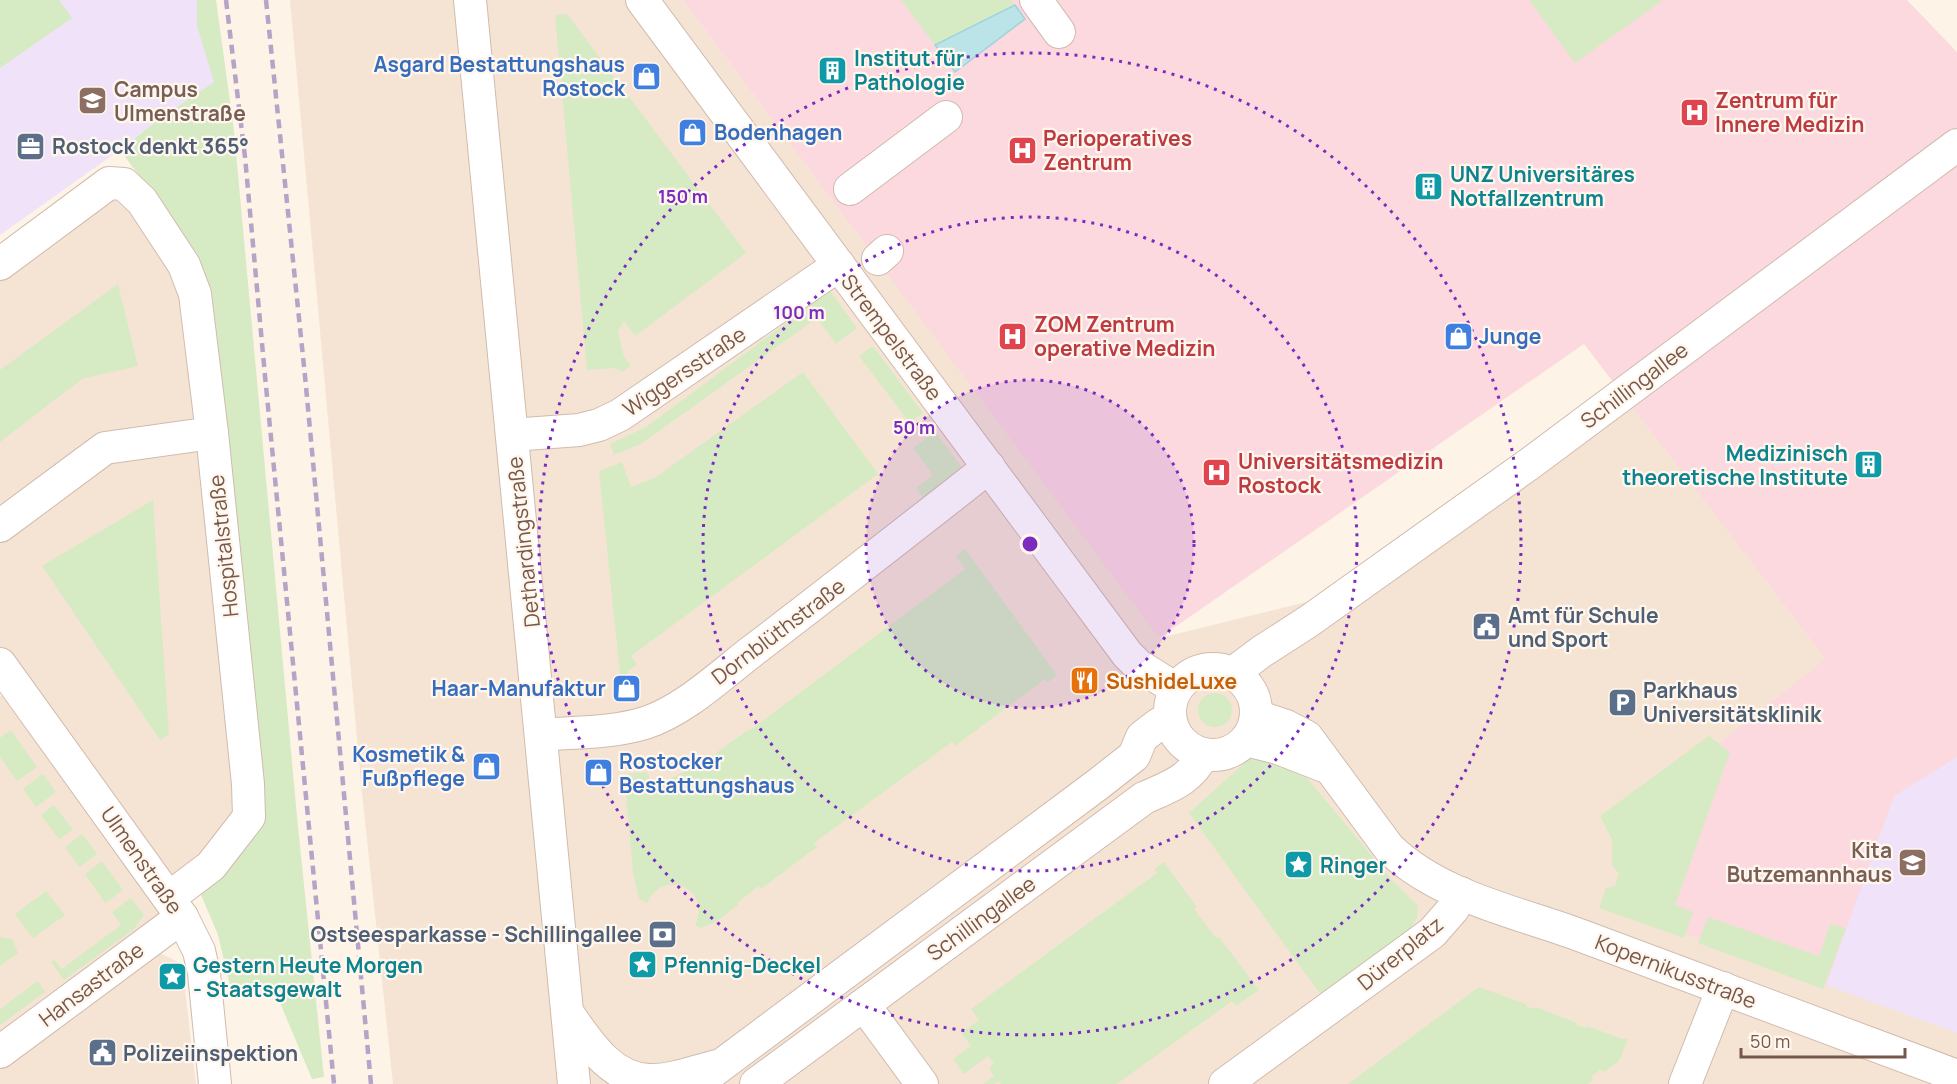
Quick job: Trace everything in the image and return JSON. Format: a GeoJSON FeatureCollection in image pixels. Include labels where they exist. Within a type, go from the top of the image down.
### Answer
{"type":"FeatureCollection","features":[{"type":"Feature","properties":{"kind":"street","name":"Dethardingstraße"},"geometry":{"type":"LineString","coordinates":[[470,0],[574,1084]]}},
{"type":"Feature","properties":{"kind":"street","name":"Strempelstraße"},"geometry":{"type":"LineString","coordinates":[[642,0],[1174,715]]}},
{"type":"Feature","properties":{"kind":"street"},"geometry":{"type":"LineString","coordinates":[[1036,0],[1059,32]]}},
{"type":"Feature","properties":{"kind":"street"},"geometry":{"type":"LineString","coordinates":[[850,189],[946,117]]}},
{"type":"Feature","properties":{"kind":"street","name":"Schillingallee"},"geometry":{"type":"LineString","coordinates":[[756,1084],[1144,798],[1179,782],[1197,766],[1203,754],[1223,754],[1232,750],[1261,652],[1309,621],[1540,456],[1957,145]]}},
{"type":"Feature","properties":{"kind":"street","name":"Hospitalstraße"},"geometry":{"type":"LineString","coordinates":[[0,264],[109,183],[124,184],[142,201],[184,266],[195,294],[212,433],[248,784],[249,817],[176,907]]}},
{"type":"Feature","properties":{"kind":"street","name":"Wiggersstraße"},"geometry":{"type":"LineString","coordinates":[[512,435],[579,430],[599,425],[620,415],[839,265]]}},
{"type":"Feature","properties":{"kind":"street"},"geometry":{"type":"LineString","coordinates":[[0,526],[105,448],[212,433]]}},
{"type":"Feature","properties":{"kind":"street","name":"Dornblüthstraße"},"geometry":{"type":"LineString","coordinates":[[541,735],[609,730],[645,723],[663,715],[686,701],[777,633],[989,467]]}},
{"type":"Feature","properties":{"kind":"street","name":"Ulmenstraße"},"geometry":{"type":"LineString","coordinates":[[1,667],[176,907],[199,951],[204,973],[215,1084]]}},
{"type":"Feature","properties":{"kind":"street","name":"Schillingallee"},"geometry":{"type":"LineString","coordinates":[[696,1084],[1134,756],[1155,754],[1174,715],[1184,679],[1195,672],[1220,669],[1247,705]]}},
{"type":"Feature","properties":{"kind":"street","name":"Dürerplatz"},"geometry":{"type":"LineString","coordinates":[[1225,1084],[1432,933],[1453,909],[1461,893],[1423,875],[1404,863],[1389,848],[1307,737],[1247,705]]}},
{"type":"Feature","properties":{"kind":"street"},"geometry":{"type":"LineString","coordinates":[[1174,715],[1194,750],[1203,754]]}},
{"type":"Feature","properties":{"kind":"street","name":"Kopernikusstraße"},"geometry":{"type":"LineString","coordinates":[[1461,893],[1957,1076]]}},
{"type":"Feature","properties":{"kind":"street","name":"Hansastraße"},"geometry":{"type":"LineString","coordinates":[[0,1052],[176,907]]}},
{"type":"Feature","properties":{"kind":"street"},"geometry":{"type":"LineString","coordinates":[[1684,1084],[1723,988]]}},
{"type":"Feature","properties":{"kind":"street"},"geometry":{"type":"LineString","coordinates":[[864,1005],[922,1084]]}},
{"type":"Feature","properties":{"kind":"street"},"geometry":{"type":"LineString","coordinates":[[568,1014],[591,1047],[604,1061],[628,1076],[648,1081],[676,1077],[725,1064]]}},
{"type":"Feature","properties":{"kind":"shaded area","name":"Campus Ulmenstraße"},"geometry":{"type":"Polygon","coordinates":[[[0,0],[198,0],[214,82],[159,119],[0,235],[0,0]]]}},
{"type":"Feature","properties":{"kind":"shaded area"},"geometry":{"type":"Polygon","coordinates":[[[290,0],[683,0],[1160,638],[1351,591],[1957,145],[1957,1084],[393,1084],[361,783],[290,0]]]}},
{"type":"Feature","properties":{"kind":"shaded area","name":"Universitätsmedizin Rostock"},"geometry":{"type":"Polygon","coordinates":[[[683,0],[1907,0],[1957,52],[1957,757],[1894,796],[1826,985],[1621,910],[1670,782],[1826,659],[1584,344],[1159,638],[683,0]]]}},
{"type":"Feature","properties":{"kind":"shaded area"},"geometry":{"type":"Polygon","coordinates":[[[118,196],[179,268],[204,421],[103,440],[0,513],[0,280],[118,196]]]}},
{"type":"Feature","properties":{"kind":"shaded area"},"geometry":{"type":"Polygon","coordinates":[[[203,447],[244,811],[205,856],[179,875],[169,875],[159,867],[0,648],[0,534],[108,455],[203,447]]]}},
{"type":"Feature","properties":{"kind":"shaded area"},"geometry":{"type":"Polygon","coordinates":[[[0,696],[4,696],[160,908],[157,918],[0,1040],[0,696]]]}},
{"type":"Feature","properties":{"kind":"shaded area","name":"Kita Butzemannhaus"},"geometry":{"type":"Polygon","coordinates":[[[1957,757],[1957,1033],[1826,985],[1894,796],[1957,757]]]}},
{"type":"Feature","properties":{"kind":"shaded area"},"geometry":{"type":"Polygon","coordinates":[[[162,954],[182,964],[196,1084],[0,1084],[0,1069],[155,955],[162,954]]]}},
{"type":"Feature","properties":{"kind":"green space"},"geometry":{"type":"Polygon","coordinates":[[[0,0],[59,0],[72,18],[0,68],[0,0]]]}},
{"type":"Feature","properties":{"kind":"green space"},"geometry":{"type":"Polygon","coordinates":[[[197,0],[216,0],[234,131],[298,827],[324,1077],[312,1079],[273,986],[231,990],[218,935],[196,883],[257,815],[208,298],[198,255],[120,150],[159,119],[214,82],[197,26],[197,0]]]}},
{"type":"Feature","properties":{"kind":"green space"},"geometry":{"type":"Polygon","coordinates":[[[901,0],[1011,0],[1025,19],[955,72],[901,0]]]}},
{"type":"Feature","properties":{"kind":"green space"},"geometry":{"type":"Polygon","coordinates":[[[1529,0],[1663,0],[1575,63],[1529,0]]]}},
{"type":"Feature","properties":{"kind":"green space"},"geometry":{"type":"Polygon","coordinates":[[[567,14],[746,253],[635,336],[624,321],[618,332],[624,357],[631,366],[622,372],[614,368],[587,370],[555,15],[567,14]]]}},
{"type":"Feature","properties":{"kind":"green space"},"geometry":{"type":"Polygon","coordinates":[[[118,284],[138,366],[82,379],[0,442],[0,370],[118,284]]]}},
{"type":"Feature","properties":{"kind":"green space"},"geometry":{"type":"Polygon","coordinates":[[[831,292],[857,328],[836,344],[817,318],[641,444],[614,455],[610,444],[646,427],[831,292]]]}},
{"type":"Feature","properties":{"kind":"green space"},"geometry":{"type":"Polygon","coordinates":[[[873,346],[923,413],[909,422],[859,356],[873,346]]]}},
{"type":"Feature","properties":{"kind":"green space"},"geometry":{"type":"Polygon","coordinates":[[[803,372],[878,474],[631,656],[637,664],[627,672],[628,679],[621,684],[599,471],[622,462],[631,487],[656,477],[803,372]]]}},
{"type":"Feature","properties":{"kind":"green space"},"geometry":{"type":"Polygon","coordinates":[[[935,431],[963,469],[924,499],[916,488],[933,475],[913,448],[935,431]]]}},
{"type":"Feature","properties":{"kind":"green space"},"geometry":{"type":"Polygon","coordinates":[[[153,500],[169,734],[160,740],[42,566],[153,500]]]}},
{"type":"Feature","properties":{"kind":"green space"},"geometry":{"type":"Polygon","coordinates":[[[965,549],[1057,675],[1048,682],[1045,679],[955,746],[952,742],[814,843],[817,847],[761,889],[759,886],[717,921],[701,928],[695,925],[699,912],[697,901],[684,887],[664,886],[655,892],[647,903],[639,899],[633,872],[624,774],[647,772],[653,786],[698,766],[749,731],[965,569],[956,556],[965,549]]]}},
{"type":"Feature","properties":{"kind":"green space"},"geometry":{"type":"Polygon","coordinates":[[[1215,693],[1227,698],[1232,710],[1227,722],[1215,727],[1203,722],[1198,710],[1203,698],[1215,693]]]}},
{"type":"Feature","properties":{"kind":"green space"},"geometry":{"type":"Polygon","coordinates":[[[11,730],[37,767],[17,781],[0,757],[0,738],[11,730]]]}},
{"type":"Feature","properties":{"kind":"green space"},"geometry":{"type":"Polygon","coordinates":[[[1709,736],[1730,752],[1675,905],[1693,912],[1684,938],[1599,908],[1606,888],[1615,886],[1619,873],[1612,866],[1612,840],[1600,816],[1709,736]]]}},
{"type":"Feature","properties":{"kind":"green space"},"geometry":{"type":"Polygon","coordinates":[[[1250,758],[1273,762],[1307,778],[1392,880],[1418,906],[1417,918],[1406,936],[1326,1002],[1189,813],[1250,758]]]}},
{"type":"Feature","properties":{"kind":"green space"},"geometry":{"type":"Polygon","coordinates":[[[43,774],[56,792],[36,807],[23,789],[43,774]]]}},
{"type":"Feature","properties":{"kind":"green space"},"geometry":{"type":"Polygon","coordinates":[[[54,805],[73,830],[59,839],[41,815],[54,805]]]}},
{"type":"Feature","properties":{"kind":"green space"},"geometry":{"type":"Polygon","coordinates":[[[82,834],[97,854],[79,867],[65,847],[82,834]]]}},
{"type":"Feature","properties":{"kind":"green space"},"geometry":{"type":"Polygon","coordinates":[[[102,861],[123,890],[105,903],[85,874],[102,861]]]}},
{"type":"Feature","properties":{"kind":"green space"},"geometry":{"type":"Polygon","coordinates":[[[1164,862],[1197,907],[1194,909],[1216,938],[1219,937],[1259,990],[1236,1006],[1232,1001],[1117,1084],[1001,1084],[998,1081],[994,1084],[983,1084],[994,1076],[989,1068],[994,1063],[988,1056],[964,1074],[953,1059],[971,1046],[961,1033],[979,1020],[971,1009],[1157,873],[1154,869],[1164,862]]]}},
{"type":"Feature","properties":{"kind":"green space"},"geometry":{"type":"Polygon","coordinates":[[[46,891],[65,915],[33,938],[15,914],[46,891]]]}},
{"type":"Feature","properties":{"kind":"green space"},"geometry":{"type":"Polygon","coordinates":[[[131,898],[144,915],[134,929],[64,980],[51,962],[54,960],[62,969],[121,925],[112,912],[131,898]]]}},
{"type":"Feature","properties":{"kind":"green space"},"geometry":{"type":"Polygon","coordinates":[[[1708,917],[1819,956],[1830,924],[1846,928],[1823,989],[1698,943],[1708,917]]]}},
{"type":"Feature","properties":{"kind":"green space"},"geometry":{"type":"Polygon","coordinates":[[[0,937],[12,939],[18,953],[0,966],[0,937]]]}},
{"type":"Feature","properties":{"kind":"green space"},"geometry":{"type":"Polygon","coordinates":[[[38,981],[45,992],[0,1025],[0,1009],[38,981]]]}},
{"type":"Feature","properties":{"kind":"green space"},"geometry":{"type":"Polygon","coordinates":[[[1479,987],[1534,1009],[1536,1007],[1577,1023],[1577,1025],[1628,1039],[1619,1061],[1604,1072],[1601,1069],[1591,1077],[1593,1080],[1588,1084],[1348,1084],[1479,987]]]}},
{"type":"Feature","properties":{"kind":"water"},"geometry":{"type":"Polygon","coordinates":[[[1015,5],[1025,19],[955,72],[935,45],[1015,5]]]}},
{"type":"Feature","properties":{"kind":"railway"},"geometry":{"type":"LineString","coordinates":[[226,0],[245,157],[334,1084]]}},
{"type":"Feature","properties":{"kind":"railway"},"geometry":{"type":"LineString","coordinates":[[266,0],[305,376],[371,1084]]}},
{"type":"Feature","properties":{"kind":"place","name":"Institut für Pathologie"},"geometry":{"type":"Point","coordinates":[833,70]}},
{"type":"Feature","properties":{"kind":"place","name":"Asgard Bestattungshaus Rostock"},"geometry":{"type":"Point","coordinates":[646,76]}},
{"type":"Feature","properties":{"kind":"place","name":"Campus Ulmenstraße"},"geometry":{"type":"Point","coordinates":[93,101]}},
{"type":"Feature","properties":{"kind":"place","name":"Zentrum für Innere Medizin"},"geometry":{"type":"Point","coordinates":[1694,112]}},
{"type":"Feature","properties":{"kind":"place","name":"Bodenhagen"},"geometry":{"type":"Point","coordinates":[693,132]}},
{"type":"Feature","properties":{"kind":"place","name":"Rostock denkt 365°"},"geometry":{"type":"Point","coordinates":[31,146]}},
{"type":"Feature","properties":{"kind":"place","name":"Perioperatives Zentrum"},"geometry":{"type":"Point","coordinates":[1022,150]}},
{"type":"Feature","properties":{"kind":"place","name":"UNZ Universitäres Notfallzentrum"},"geometry":{"type":"Point","coordinates":[1429,186]}},
{"type":"Feature","properties":{"kind":"place","name":"ZOM Zentrum operative Medizin"},"geometry":{"type":"Point","coordinates":[1013,336]}},
{"type":"Feature","properties":{"kind":"place","name":"Junge"},"geometry":{"type":"Point","coordinates":[1458,336]}},
{"type":"Feature","properties":{"kind":"place","name":"Medizinisch theoretische Institute"},"geometry":{"type":"Point","coordinates":[1869,465]}},
{"type":"Feature","properties":{"kind":"place","name":"Universitätsmedizin Rostock"},"geometry":{"type":"Point","coordinates":[1217,473]}},
{"type":"Feature","properties":{"kind":"place","name":"Amt für Schule und Sport"},"geometry":{"type":"Point","coordinates":[1487,627]}},
{"type":"Feature","properties":{"kind":"place","name":"SushideLuxe"},"geometry":{"type":"Point","coordinates":[1085,681]}},
{"type":"Feature","properties":{"kind":"place","name":"Haar-Manufaktur"},"geometry":{"type":"Point","coordinates":[627,688]}},
{"type":"Feature","properties":{"kind":"place","name":"Parkhaus Universitätsklinik"},"geometry":{"type":"Point","coordinates":[1622,702]}},
{"type":"Feature","properties":{"kind":"place","name":"Kosmetik & Fußpflege"},"geometry":{"type":"Point","coordinates":[486,766]}},
{"type":"Feature","properties":{"kind":"place","name":"Rostocker Bestattungshaus"},"geometry":{"type":"Point","coordinates":[598,773]}},
{"type":"Feature","properties":{"kind":"place","name":"Kita Butzemannhaus"},"geometry":{"type":"Point","coordinates":[1913,862]}},
{"type":"Feature","properties":{"kind":"place","name":"Ringer"},"geometry":{"type":"Point","coordinates":[1299,865]}},
{"type":"Feature","properties":{"kind":"place","name":"Ostseesparkasse - Schillingallee"},"geometry":{"type":"Point","coordinates":[663,934]}},
{"type":"Feature","properties":{"kind":"place","name":"Pfennig-Deckel"},"geometry":{"type":"Point","coordinates":[643,965]}},
{"type":"Feature","properties":{"kind":"place","name":"Gestern Heute Morgen - Staatsgewalt"},"geometry":{"type":"Point","coordinates":[172,977]}},
{"type":"Feature","properties":{"kind":"place","name":"Polizeiinspektion"},"geometry":{"type":"Point","coordinates":[102,1053]}}]}
